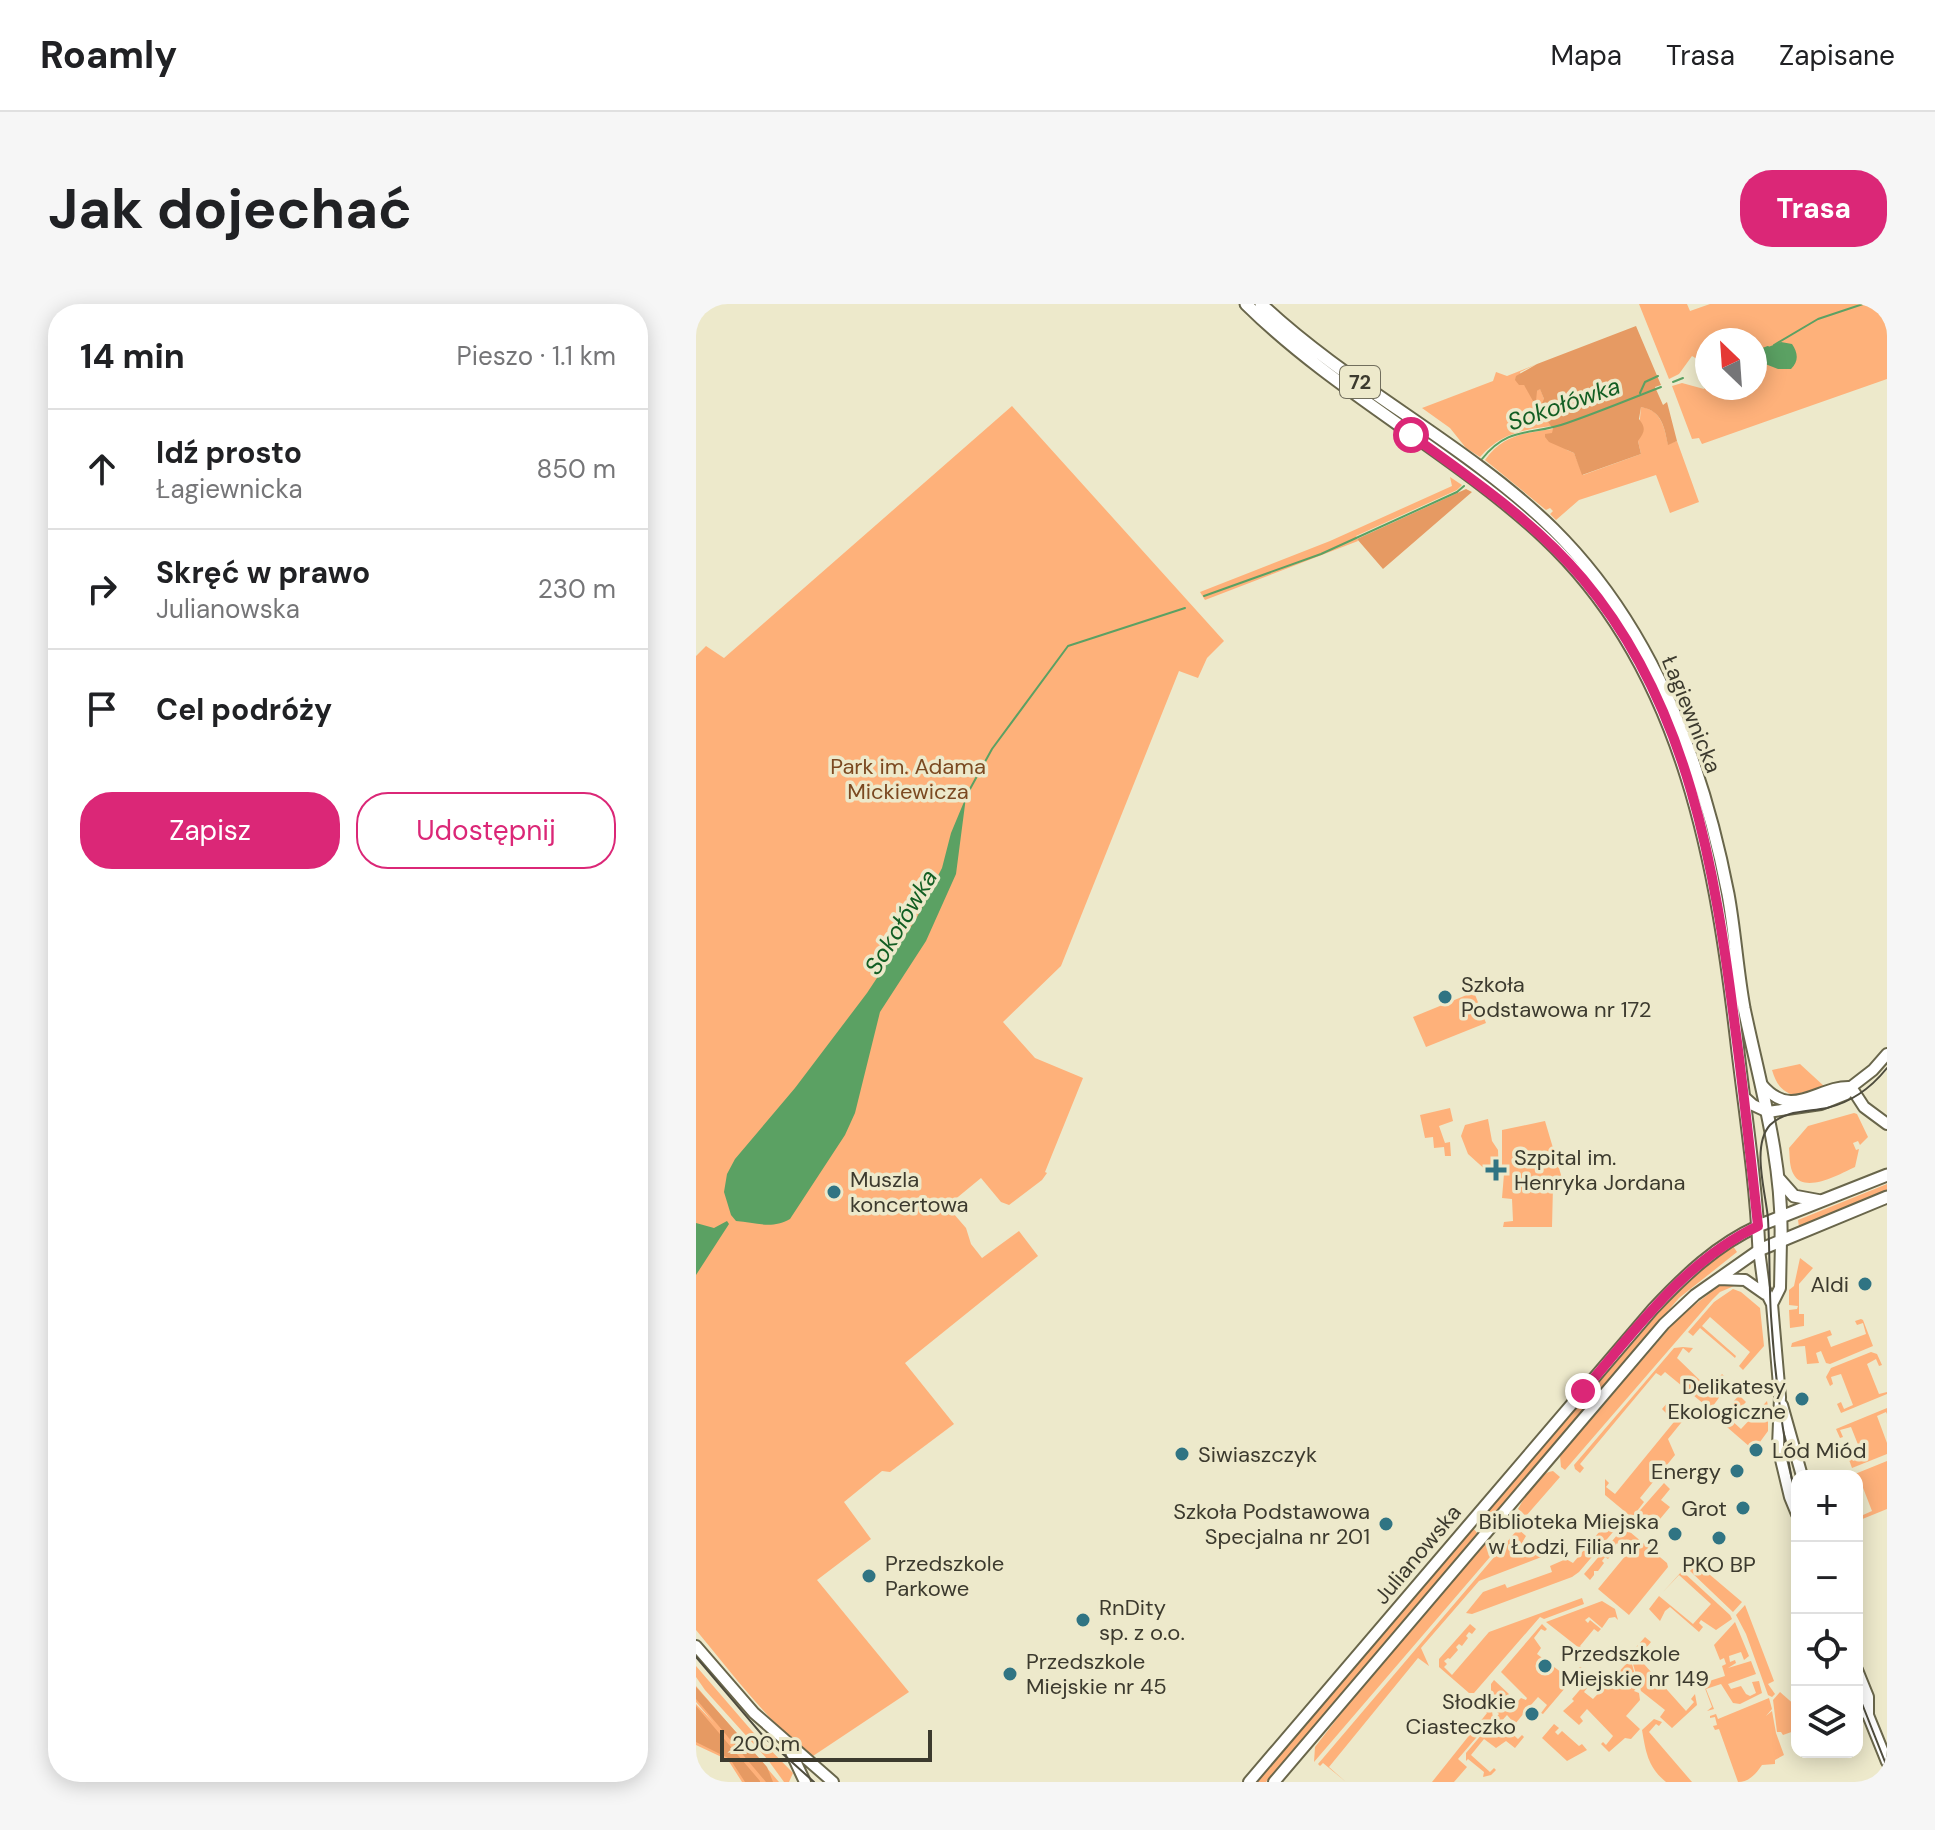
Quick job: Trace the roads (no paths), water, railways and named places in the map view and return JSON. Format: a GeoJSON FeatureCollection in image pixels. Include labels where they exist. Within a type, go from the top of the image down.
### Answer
{"type":"FeatureCollection","features":[{"type":"Feature","properties":{"kind":"main road","name":"Łagiewnicka"},"geometry":{"type":"LineString","coordinates":[[1246,304],[1304,357],[1529,523],[1583,578],[1622,631],[1657,696],[1693,799],[1722,922],[1759,1250],[1769,1300],[1780,1397],[1778,1447],[1791,1499]]}},
{"type":"Feature","properties":{"kind":"main road","name":"Łagiewnicka"},"geometry":{"type":"LineString","coordinates":[[1261,304],[1320,353],[1529,507],[1581,559],[1628,622],[1664,687],[1688,750],[1719,853],[1744,1006],[1768,1112],[1782,1216],[1780,1288],[1769,1300]]}},
{"type":"Feature","properties":{"kind":"main road"},"geometry":{"type":"LineString","coordinates":[[1454,467],[1462,456]]}},
{"type":"Feature","properties":{"kind":"main road"},"geometry":{"type":"LineString","coordinates":[[1744,1097],[1768,1112],[1826,1103],[1846,1094],[1887,1054]]}},
{"type":"Feature","properties":{"kind":"main road"},"geometry":{"type":"LineString","coordinates":[[1762,1085],[1774,1097],[1785,1101],[1851,1087]]}},
{"type":"Feature","properties":{"kind":"main road"},"geometry":{"type":"LineString","coordinates":[[1851,1087],[1864,1107],[1887,1124]]}},
{"type":"Feature","properties":{"kind":"main road"},"geometry":{"type":"LineString","coordinates":[[1758,1226],[1887,1175]]}},
{"type":"Feature","properties":{"kind":"main road"},"geometry":{"type":"LineString","coordinates":[[1779,1178],[1794,1196],[1821,1201]]}},
{"type":"Feature","properties":{"kind":"main road"},"geometry":{"type":"LineString","coordinates":[[1759,1250],[1887,1197]]}},
{"type":"Feature","properties":{"kind":"main road","name":"Julianowska"},"geometry":{"type":"LineString","coordinates":[[1249,1782],[1653,1309],[1698,1264],[1758,1226]]}},
{"type":"Feature","properties":{"kind":"main road","name":"Julianowska"},"geometry":{"type":"LineString","coordinates":[[1274,1782],[1664,1324],[1716,1279],[1759,1250]]}},
{"type":"Feature","properties":{"kind":"main road"},"geometry":{"type":"LineString","coordinates":[[1716,1279],[1745,1280],[1769,1300]]}},
{"type":"Feature","properties":{"kind":"main road","name":"Łagiewnicka"},"geometry":{"type":"LineString","coordinates":[[1780,1397],[1800,1470]]}},
{"type":"Feature","properties":{"kind":"main road"},"geometry":{"type":"LineString","coordinates":[[696,1646],[742,1701],[787,1745],[833,1782]]}},
{"type":"Feature","properties":{"kind":"main road"},"geometry":{"type":"LineString","coordinates":[[1863,1685],[1868,1697],[1868,1715]]}},
{"type":"Feature","properties":{"kind":"main road"},"geometry":{"type":"LineString","coordinates":[[1863,1710],[1887,1762]]}},
{"type":"Feature","properties":{"kind":"main road"},"geometry":{"type":"LineString","coordinates":[[787,1745],[801,1781],[817,1769]]}},
{"type":"Feature","properties":{"kind":"waterway","name":"Sokołówka"},"geometry":{"type":"LineString","coordinates":[[1774,345],[1818,319],[1863,304]]}},
{"type":"Feature","properties":{"kind":"waterway"},"geometry":{"type":"LineString","coordinates":[[1640,393],[1645,382],[1658,376]]}},
{"type":"Feature","properties":{"kind":"waterway","name":"Sokołówka"},"geometry":{"type":"LineString","coordinates":[[1673,382],[1683,378]]}},
{"type":"Feature","properties":{"kind":"waterway","name":"Sokołówka"},"geometry":{"type":"LineString","coordinates":[[1482,459],[1492,448],[1512,436],[1567,423],[1661,387]]}},
{"type":"Feature","properties":{"kind":"waterway","name":"Sokołówka"},"geometry":{"type":"LineString","coordinates":[[1204,596],[1321,554],[1457,492],[1464,486]]}},
{"type":"Feature","properties":{"kind":"waterway","name":"Sokołówka"},"geometry":{"type":"LineString","coordinates":[[965,798],[992,749],[1068,646],[1185,608]]}},
{"type":"Feature","properties":{"kind":"tram line"},"geometry":{"type":"LineString","coordinates":[[1791,1471],[1775,1364],[1761,1145],[1764,1134],[1776,1120],[1845,1102],[1868,1088],[1887,1068]]}},
{"type":"Feature","properties":{"kind":"tram line"},"geometry":{"type":"LineString","coordinates":[[696,1657],[764,1737],[814,1782]]}},
{"type":"Feature","properties":{"kind":"tram line"},"geometry":{"type":"LineString","coordinates":[[1863,1706],[1887,1767]]}},
{"type":"Feature","properties":{"kind":"place","name":"Szkoła Podstawowa nr 172"},"geometry":{"type":"Point","coordinates":[1445,997]}},
{"type":"Feature","properties":{"kind":"place","name":"Szpital im. Henryka Jordana"},"geometry":{"type":"Point","coordinates":[1496,1170]}},
{"type":"Feature","properties":{"kind":"place","name":"Muszla koncertowa"},"geometry":{"type":"Point","coordinates":[834,1192]}},
{"type":"Feature","properties":{"kind":"place","name":"Aldi"},"geometry":{"type":"Point","coordinates":[1865,1284]}},
{"type":"Feature","properties":{"kind":"place","name":"Delikatesy Ekologiczne"},"geometry":{"type":"Point","coordinates":[1802,1399]}},
{"type":"Feature","properties":{"kind":"place","name":"Lód Miód"},"geometry":{"type":"Point","coordinates":[1756,1450]}},
{"type":"Feature","properties":{"kind":"place","name":"Siwiaszczyk"},"geometry":{"type":"Point","coordinates":[1182,1454]}},
{"type":"Feature","properties":{"kind":"place","name":"Energy"},"geometry":{"type":"Point","coordinates":[1737,1471]}},
{"type":"Feature","properties":{"kind":"place","name":"Grot"},"geometry":{"type":"Point","coordinates":[1743,1508]}},
{"type":"Feature","properties":{"kind":"place","name":"Szkoła Podstawowa Specjalna nr 201"},"geometry":{"type":"Point","coordinates":[1386,1524]}},
{"type":"Feature","properties":{"kind":"place","name":"Biblioteka Miejska w Łodzi, Filia nr 2"},"geometry":{"type":"Point","coordinates":[1675,1534]}},
{"type":"Feature","properties":{"kind":"place","name":"PKO BP"},"geometry":{"type":"Point","coordinates":[1719,1538]}},
{"type":"Feature","properties":{"kind":"place","name":"Przedszkole Parkowe"},"geometry":{"type":"Point","coordinates":[869,1576]}},
{"type":"Feature","properties":{"kind":"place","name":"RnDity sp. z o.o."},"geometry":{"type":"Point","coordinates":[1083,1620]}},
{"type":"Feature","properties":{"kind":"place","name":"Przedszkole Miejskie nr 149"},"geometry":{"type":"Point","coordinates":[1545,1666]}},
{"type":"Feature","properties":{"kind":"place","name":"Przedszkole Miejskie nr 45"},"geometry":{"type":"Point","coordinates":[1010,1674]}},
{"type":"Feature","properties":{"kind":"place","name":"Słodkie Ciasteczko"},"geometry":{"type":"Point","coordinates":[1532,1714]}},
{"type":"Feature","properties":{"kind":"park label","name":"Park im. Adama Mickiewicza"},"geometry":{"type":"Point","coordinates":[908,778]}}]}
